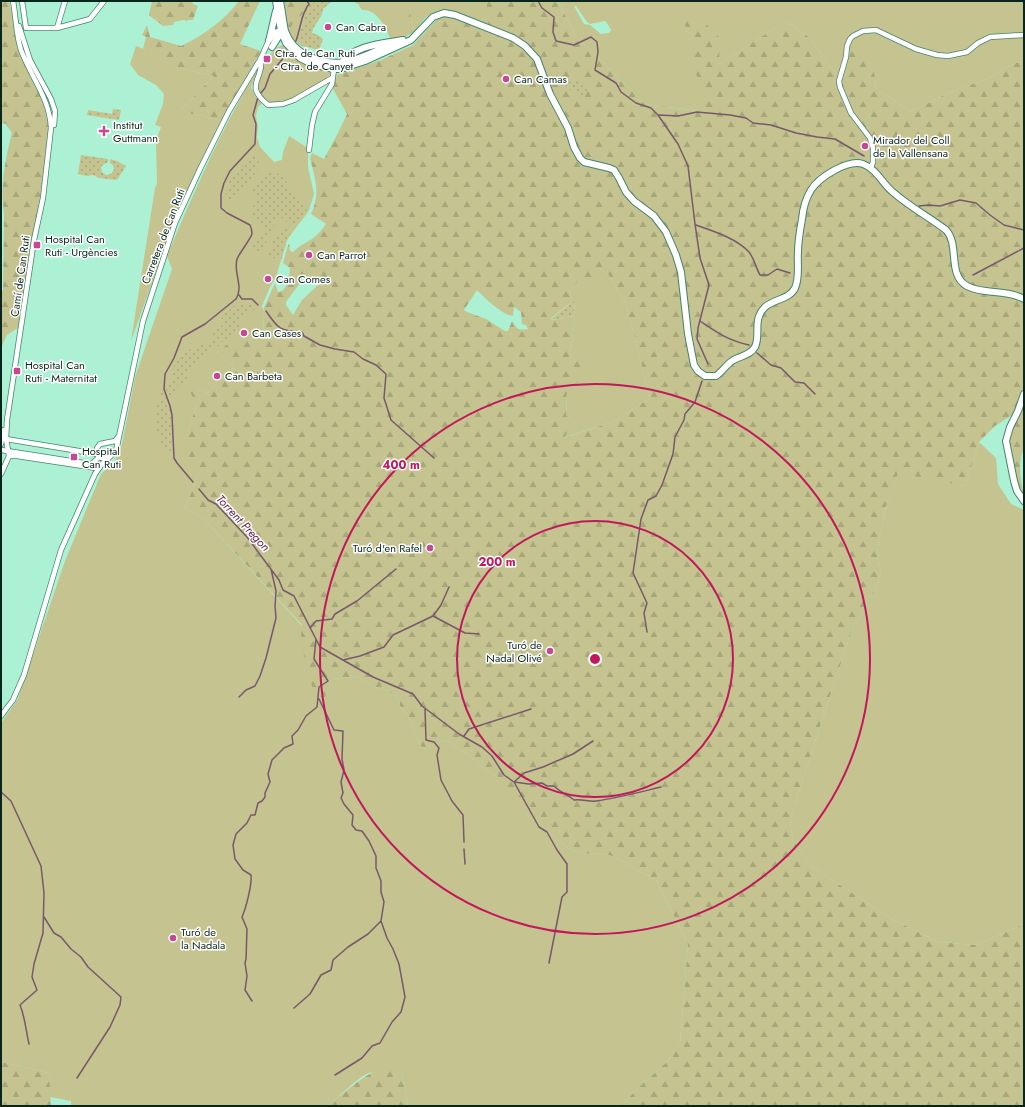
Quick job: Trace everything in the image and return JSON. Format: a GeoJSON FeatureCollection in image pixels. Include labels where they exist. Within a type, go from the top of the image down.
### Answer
{"type":"FeatureCollection","features":[{"type":"Feature","properties":{"kind":"street","name":"Camí de Can Ruti"},"geometry":{"type":"LineString","coordinates":[[13,1],[20,45],[50,114]]}},
{"type":"Feature","properties":{"kind":"street"},"geometry":{"type":"LineString","coordinates":[[22,1],[26,28],[57,28],[90,19],[104,1]]}},
{"type":"Feature","properties":{"kind":"street"},"geometry":{"type":"LineString","coordinates":[[57,28],[65,1]]}},
{"type":"Feature","properties":{"kind":"street"},"geometry":{"type":"LineString","coordinates":[[272,47],[281,34],[278,3]]}},
{"type":"Feature","properties":{"kind":"street"},"geometry":{"type":"LineString","coordinates":[[269,40],[278,3]]}},
{"type":"Feature","properties":{"kind":"street"},"geometry":{"type":"LineString","coordinates":[[278,3],[287,41]]}},
{"type":"Feature","properties":{"kind":"street"},"geometry":{"type":"LineString","coordinates":[[269,40],[274,33],[278,32],[312,64],[341,69],[350,67],[412,40],[433,17],[444,13],[513,38],[525,46],[534,55],[542,71],[554,102],[568,128],[574,147],[580,158],[584,162],[602,165],[614,170],[630,196],[654,216],[666,232],[676,255],[681,272],[686,321],[693,361],[696,368],[705,376],[716,376],[732,361],[754,349],[756,343],[757,322],[763,310],[770,303],[789,295],[796,288],[799,237],[802,215],[808,197],[812,188],[825,176],[842,167],[862,164],[871,168],[893,193],[937,222],[950,234],[953,242],[957,273],[959,279],[963,283],[971,288],[1012,294],[1024,299]]}},
{"type":"Feature","properties":{"kind":"street","name":"Camí de Can Ruti"},"geometry":{"type":"LineString","coordinates":[[16,18],[32,63],[55,111],[54,125],[51,134]]}},
{"type":"Feature","properties":{"kind":"street"},"geometry":{"type":"LineString","coordinates":[[871,168],[874,148],[870,138],[851,114],[840,88],[839,81],[846,57],[847,46],[853,36],[863,31],[876,30],[916,49],[928,53],[948,56],[967,52],[978,43],[990,37],[1024,36]]}},
{"type":"Feature","properties":{"kind":"street"},"geometry":{"type":"LineString","coordinates":[[301,55],[331,63],[341,63],[403,40],[418,32]]}},
{"type":"Feature","properties":{"kind":"street","name":"Carretera de Can Ruti"},"geometry":{"type":"LineString","coordinates":[[96,468],[116,451],[143,321],[175,223],[229,111],[261,58],[269,40]]}},
{"type":"Feature","properties":{"kind":"street"},"geometry":{"type":"LineString","coordinates":[[341,63],[349,55],[358,50],[403,40]]}},
{"type":"Feature","properties":{"kind":"street"},"geometry":{"type":"LineString","coordinates":[[272,47],[287,41]]}},
{"type":"Feature","properties":{"kind":"street","name":"Camí de Can Ruti"},"geometry":{"type":"LineString","coordinates":[[20,45],[27,58],[32,63]]}},
{"type":"Feature","properties":{"kind":"street","name":"Carretera de Can Ruti"},"geometry":{"type":"LineString","coordinates":[[261,58],[272,47]]}},
{"type":"Feature","properties":{"kind":"street"},"geometry":{"type":"LineString","coordinates":[[358,50],[360,57]]}},
{"type":"Feature","properties":{"kind":"street"},"geometry":{"type":"LineString","coordinates":[[360,57],[365,58],[385,52]]}},
{"type":"Feature","properties":{"kind":"street"},"geometry":{"type":"LineString","coordinates":[[334,69],[357,61],[360,57]]}},
{"type":"Feature","properties":{"kind":"street"},"geometry":{"type":"LineString","coordinates":[[261,58],[262,65],[255,83],[256,95],[268,105],[283,104],[294,100],[332,78]]}},
{"type":"Feature","properties":{"kind":"street"},"geometry":{"type":"LineString","coordinates":[[309,150],[315,112],[332,84],[334,69]]}},
{"type":"Feature","properties":{"kind":"street","name":"Camí de Can Ruti"},"geometry":{"type":"LineString","coordinates":[[5,452],[7,420],[33,245],[43,198],[51,134],[50,98],[47,96],[38,80],[35,79]]}},
{"type":"Feature","properties":{"kind":"street"},"geometry":{"type":"LineString","coordinates":[[1024,394],[1010,427],[1006,441],[1017,491],[1024,501]]}},
{"type":"Feature","properties":{"kind":"street","name":"Camí de Can Ruti"},"geometry":{"type":"LineString","coordinates":[[5,452],[7,420]]}},
{"type":"Feature","properties":{"kind":"street"},"geometry":{"type":"LineString","coordinates":[[95,474],[97,457],[96,451],[98,446],[115,441],[120,434]]}},
{"type":"Feature","properties":{"kind":"street"},"geometry":{"type":"LineString","coordinates":[[6,439],[103,459],[109,457],[112,452],[111,446],[105,443]]}},
{"type":"Feature","properties":{"kind":"street"},"geometry":{"type":"LineString","coordinates":[[5,452],[90,464],[93,463],[97,457]]}},
{"type":"Feature","properties":{"kind":"street"},"geometry":{"type":"LineString","coordinates":[[1,460],[5,452]]}},
{"type":"Feature","properties":{"kind":"street"},"geometry":{"type":"LineString","coordinates":[[5,452],[96,468]]}},
{"type":"Feature","properties":{"kind":"street"},"geometry":{"type":"LineString","coordinates":[[1,474],[5,452]]}},
{"type":"Feature","properties":{"kind":"street"},"geometry":{"type":"LineString","coordinates":[[1,716],[13,700],[24,676],[61,550],[95,474],[101,465]]}},
{"type":"Feature","properties":{"kind":"green space"},"geometry":{"type":"Polygon","coordinates":[[[1,1],[9,1],[20,48],[39,89],[49,124],[42,184],[18,328],[7,335],[1,348],[1,294],[3,290],[4,214],[3,183],[5,163],[12,133],[6,124],[1,123],[1,1]]]}},
{"type":"Feature","properties":{"kind":"green space"},"geometry":{"type":"Polygon","coordinates":[[[152,1],[192,1],[193,4],[198,6],[193,20],[174,22],[173,25],[163,26],[149,15],[152,1]]]}},
{"type":"Feature","properties":{"kind":"green space"},"geometry":{"type":"Polygon","coordinates":[[[239,1],[260,1],[240,44],[261,51],[221,121],[199,115],[179,112],[214,76],[178,68],[143,49],[146,37],[142,35],[147,25],[150,37],[181,46],[213,27],[239,1]]]}},
{"type":"Feature","properties":{"kind":"green space"},"geometry":{"type":"Polygon","coordinates":[[[284,1],[310,1],[305,12],[294,21],[288,33],[284,1]]]}},
{"type":"Feature","properties":{"kind":"green space"},"geometry":{"type":"Polygon","coordinates":[[[285,1],[310,1],[305,12],[298,43],[290,36],[288,32],[285,1]]]}},
{"type":"Feature","properties":{"kind":"green space"},"geometry":{"type":"Polygon","coordinates":[[[310,1],[332,1],[323,9],[312,33],[323,39],[319,50],[302,46],[298,43],[305,12],[310,1]]]}},
{"type":"Feature","properties":{"kind":"green space"},"geometry":{"type":"Polygon","coordinates":[[[352,1],[487,1],[487,14],[480,22],[455,12],[442,10],[425,18],[415,31],[411,21],[410,5],[404,33],[405,37],[391,40],[384,25],[377,16],[368,11],[362,10],[358,4],[352,1]]]}},
{"type":"Feature","properties":{"kind":"green space"},"geometry":{"type":"Polygon","coordinates":[[[487,1],[558,1],[575,35],[645,104],[705,112],[684,20],[703,21],[720,38],[719,64],[786,21],[809,37],[833,71],[843,75],[849,48],[866,59],[874,68],[876,88],[911,112],[948,93],[987,79],[1015,63],[1024,62],[1024,449],[1020,466],[1024,496],[1018,488],[1009,441],[1012,415],[995,426],[979,442],[965,486],[898,473],[886,506],[877,552],[881,571],[875,591],[866,602],[867,609],[854,624],[798,793],[790,822],[793,840],[811,866],[892,919],[938,942],[976,945],[1024,924],[1024,1106],[621,1106],[638,1088],[668,1061],[680,1044],[688,944],[656,880],[612,856],[598,853],[583,854],[568,848],[527,815],[502,779],[487,771],[473,758],[446,740],[422,748],[407,714],[400,706],[399,699],[388,691],[372,686],[357,676],[333,679],[319,710],[304,655],[301,633],[302,625],[202,517],[185,508],[199,473],[185,458],[187,433],[197,404],[190,392],[198,390],[208,393],[218,382],[230,381],[233,366],[217,352],[236,338],[248,341],[259,334],[264,334],[263,310],[275,283],[278,292],[284,289],[288,279],[290,268],[283,263],[289,243],[290,251],[293,252],[320,232],[326,224],[311,214],[316,199],[316,186],[310,158],[312,153],[324,159],[347,114],[333,89],[337,75],[381,60],[413,45],[441,15],[448,15],[476,27],[487,14],[487,1]],[[599,268],[597,284],[578,281],[569,292],[574,301],[550,319],[552,320],[575,316],[571,350],[568,352],[587,367],[578,382],[571,385],[567,390],[566,415],[574,422],[564,438],[615,421],[650,398],[626,304],[608,274],[599,268]],[[303,276],[300,283],[286,302],[286,305],[293,315],[302,300],[319,284],[303,276]],[[477,290],[464,310],[486,319],[505,331],[508,331],[512,321],[519,329],[528,329],[526,325],[522,324],[521,312],[514,307],[513,316],[504,313],[477,290]]]}},
{"type":"Feature","properties":{"kind":"green space"},"geometry":{"type":"Polygon","coordinates":[[[558,1],[1024,1],[1024,62],[1015,63],[987,79],[948,93],[911,112],[876,88],[874,68],[843,75],[833,71],[809,37],[786,21],[719,64],[684,20],[706,112],[645,104],[575,35],[558,1]],[[574,6],[584,24],[590,25],[601,34],[609,33],[611,30],[605,21],[590,24],[576,6],[574,6]]]}},
{"type":"Feature","properties":{"kind":"green space"},"geometry":{"type":"Polygon","coordinates":[[[408,3],[410,5],[411,21],[415,31],[405,37],[404,33],[408,3]]]}},
{"type":"Feature","properties":{"kind":"green space"},"geometry":{"type":"Polygon","coordinates":[[[284,45],[298,59],[331,73],[313,88],[285,101],[272,103],[264,99],[256,86],[269,56],[278,47],[284,45]]]}},
{"type":"Feature","properties":{"kind":"green space"},"geometry":{"type":"Polygon","coordinates":[[[136,46],[178,68],[214,76],[180,111],[221,121],[180,205],[131,341],[155,188],[157,184],[156,141],[161,127],[155,125],[163,104],[164,94],[156,85],[138,75],[130,64],[136,46]]]}},
{"type":"Feature","properties":{"kind":"green space"},"geometry":{"type":"Polygon","coordinates":[[[258,68],[251,87],[257,99],[262,103],[258,107],[256,116],[258,127],[257,137],[260,147],[274,162],[282,160],[283,152],[289,136],[308,148],[308,167],[314,194],[309,210],[287,240],[276,277],[262,306],[264,334],[259,334],[248,341],[217,352],[233,366],[230,381],[218,382],[208,393],[198,390],[197,404],[187,433],[199,473],[185,508],[202,517],[302,626],[319,709],[333,679],[357,676],[372,686],[388,691],[399,699],[400,706],[407,714],[422,748],[446,740],[473,758],[487,771],[502,779],[527,815],[568,848],[583,854],[598,853],[612,856],[656,880],[688,944],[680,1044],[668,1061],[638,1088],[621,1106],[407,1106],[408,1102],[401,1073],[372,1072],[353,1084],[327,1106],[71,1106],[71,1101],[50,1097],[49,1073],[1,1062],[1,723],[18,699],[65,561],[101,474],[114,462],[122,444],[135,377],[172,269],[167,256],[198,184],[232,114],[258,68]]]}},
{"type":"Feature","properties":{"kind":"green space"},"geometry":{"type":"Polygon","coordinates":[[[570,82],[580,84],[586,88],[587,90],[585,97],[578,96],[574,88],[569,90],[567,89],[567,86],[560,84],[570,82]]]}},
{"type":"Feature","properties":{"kind":"green space"},"geometry":{"type":"Polygon","coordinates":[[[113,109],[121,110],[119,120],[87,115],[88,110],[112,114],[113,109]]]}},
{"type":"Feature","properties":{"kind":"green space"},"geometry":{"type":"Polygon","coordinates":[[[81,155],[108,159],[108,162],[101,167],[102,172],[106,175],[111,174],[114,170],[113,165],[110,163],[110,159],[126,166],[117,180],[99,178],[93,175],[87,176],[78,174],[81,155]]]}},
{"type":"Feature","properties":{"kind":"green space"},"geometry":{"type":"Polygon","coordinates":[[[256,156],[259,158],[258,165],[261,165],[236,199],[231,203],[227,203],[226,189],[230,177],[246,161],[256,156]]]}},
{"type":"Feature","properties":{"kind":"green space"},"geometry":{"type":"Polygon","coordinates":[[[272,173],[280,174],[287,183],[292,194],[308,212],[301,221],[289,226],[283,219],[260,206],[251,194],[259,181],[272,173]]]}},
{"type":"Feature","properties":{"kind":"green space"},"geometry":{"type":"Polygon","coordinates":[[[250,205],[256,206],[276,216],[273,231],[261,250],[266,253],[268,253],[274,240],[288,227],[290,235],[281,261],[250,248],[253,240],[265,231],[265,228],[253,215],[250,205]]]}},
{"type":"Feature","properties":{"kind":"green space"},"geometry":{"type":"Polygon","coordinates":[[[599,268],[608,274],[626,304],[650,398],[615,421],[563,438],[574,422],[566,415],[567,390],[571,385],[568,352],[571,350],[575,316],[574,301],[569,292],[578,281],[599,268]]]}},
{"type":"Feature","properties":{"kind":"green space"},"geometry":{"type":"Polygon","coordinates":[[[573,301],[575,316],[550,320],[573,301]]]}},
{"type":"Feature","properties":{"kind":"green space"},"geometry":{"type":"Polygon","coordinates":[[[247,303],[253,305],[254,310],[241,320],[241,323],[232,335],[222,342],[212,332],[216,328],[217,324],[235,330],[219,322],[230,309],[237,305],[247,303]]]}},
{"type":"Feature","properties":{"kind":"green space"},"geometry":{"type":"Polygon","coordinates":[[[217,340],[221,344],[198,359],[190,370],[183,386],[179,383],[172,397],[168,397],[166,386],[174,377],[169,374],[180,358],[192,349],[217,340]]]}},
{"type":"Feature","properties":{"kind":"green space"},"geometry":{"type":"Polygon","coordinates":[[[163,390],[171,411],[173,459],[161,441],[157,430],[157,405],[163,390]]]}},
{"type":"Feature","properties":{"kind":"green space"},"geometry":{"type":"Polygon","coordinates":[[[979,442],[996,458],[998,484],[1011,504],[1024,510],[1024,924],[976,945],[938,942],[892,919],[811,866],[793,840],[790,822],[798,793],[854,624],[867,609],[866,602],[875,591],[881,571],[877,552],[886,506],[898,472],[965,486],[979,442]]]}},
{"type":"Feature","properties":{"kind":"green space"},"geometry":{"type":"Polygon","coordinates":[[[1,1062],[49,1073],[51,1106],[1,1106],[1,1062]]]}},
{"type":"Feature","properties":{"kind":"green space"},"geometry":{"type":"Polygon","coordinates":[[[381,1068],[391,1069],[401,1073],[408,1102],[407,1106],[327,1106],[359,1081],[381,1068]]]}},
{"type":"Feature","properties":{"kind":"waterway"},"geometry":{"type":"LineString","coordinates":[[295,43],[302,18],[309,4],[307,1]]}},
{"type":"Feature","properties":{"kind":"waterway"},"geometry":{"type":"LineString","coordinates":[[538,1],[542,8],[554,17],[553,32],[556,41],[574,45],[591,37],[597,42],[598,52],[595,70],[616,83],[621,92],[636,103],[651,108],[658,115],[678,144],[688,166],[700,258],[709,285],[698,328],[697,339],[708,364]]}},
{"type":"Feature","properties":{"kind":"waterway"},"geometry":{"type":"LineString","coordinates":[[260,94],[265,88],[270,74],[290,50]]}},
{"type":"Feature","properties":{"kind":"waterway"},"geometry":{"type":"LineString","coordinates":[[193,482],[174,458],[172,415],[164,389],[165,374],[174,358],[182,337],[205,324],[236,299],[238,294],[239,284],[236,269],[237,259],[251,237],[252,231],[250,225],[227,213],[221,208],[221,194],[224,183],[230,171],[255,144],[256,124],[253,115],[258,97]]}},
{"type":"Feature","properties":{"kind":"waterway"},"geometry":{"type":"LineString","coordinates":[[659,115],[678,116],[697,112],[746,118],[753,123],[771,125],[796,133],[835,139],[864,156]]}},
{"type":"Feature","properties":{"kind":"waterway"},"geometry":{"type":"LineString","coordinates":[[919,206],[940,206],[960,200],[976,203],[1004,225],[1024,230]]}},
{"type":"Feature","properties":{"kind":"waterway"},"geometry":{"type":"LineString","coordinates":[[696,225],[724,236],[744,247],[751,254],[760,275],[768,275],[777,269],[790,273]]}},
{"type":"Feature","properties":{"kind":"waterway"},"geometry":{"type":"LineString","coordinates":[[973,275],[1024,248]]}},
{"type":"Feature","properties":{"kind":"waterway"},"geometry":{"type":"LineString","coordinates":[[239,295],[242,299],[252,299],[258,305]]}},
{"type":"Feature","properties":{"kind":"waterway"},"geometry":{"type":"LineString","coordinates":[[266,311],[274,322],[284,330],[302,332],[304,336],[320,345],[354,352],[363,359],[376,365],[386,374],[384,398],[391,420],[434,458]]}},
{"type":"Feature","properties":{"kind":"waterway"},"geometry":{"type":"LineString","coordinates":[[700,321],[718,333],[749,345]]}},
{"type":"Feature","properties":{"kind":"waterway"},"geometry":{"type":"LineString","coordinates":[[757,353],[771,365],[781,368],[795,382],[804,383],[815,394]]}},
{"type":"Feature","properties":{"kind":"waterway"},"geometry":{"type":"LineString","coordinates":[[647,632],[644,613],[647,603],[633,573],[641,519],[648,500],[656,496],[662,485],[673,454],[675,437],[684,420],[685,414],[695,402],[702,381]]}},
{"type":"Feature","properties":{"kind":"waterway","name":"Torrent Pregon"},"geometry":{"type":"LineString","coordinates":[[199,489],[208,500],[216,504],[247,537],[279,580],[283,590],[294,596],[320,647],[373,677],[413,694],[422,706],[459,734],[482,747],[492,756],[504,775],[514,782],[539,827],[547,832],[567,864],[567,892],[562,897],[549,963]]}},
{"type":"Feature","properties":{"kind":"waterway"},"geometry":{"type":"LineString","coordinates":[[239,697],[246,690],[255,686],[266,658],[276,618],[276,591],[271,569]]}},
{"type":"Feature","properties":{"kind":"waterway"},"geometry":{"type":"LineString","coordinates":[[310,628],[316,621],[332,619],[335,614],[357,601],[396,569]]}},
{"type":"Feature","properties":{"kind":"waterway"},"geometry":{"type":"LineString","coordinates":[[343,660],[360,656],[384,647],[393,635],[433,616],[441,605],[449,587]]}},
{"type":"Feature","properties":{"kind":"waterway"},"geometry":{"type":"LineString","coordinates":[[433,616],[465,633],[479,634]]}},
{"type":"Feature","properties":{"kind":"waterway"},"geometry":{"type":"LineString","coordinates":[[252,1001],[245,990],[247,976],[245,963],[247,929],[242,917],[251,885],[251,875],[243,870],[235,859],[233,845],[236,834],[247,823],[251,815],[255,815],[258,803],[265,797],[265,793],[270,782],[268,774],[272,760],[284,748],[293,744],[292,736],[298,730],[306,716],[317,707],[319,687],[328,681],[314,659],[316,639]]}},
{"type":"Feature","properties":{"kind":"waterway"},"geometry":{"type":"LineString","coordinates":[[319,699],[334,730],[343,731],[342,759],[344,770],[341,782],[343,793],[341,798],[353,815],[352,825],[356,830],[362,831],[369,841],[376,856],[376,868],[381,881],[381,892],[384,902],[381,921],[399,964],[405,997],[401,1012],[392,1022],[380,1043],[372,1046],[362,1058],[335,1075]]}},
{"type":"Feature","properties":{"kind":"waterway"},"geometry":{"type":"LineString","coordinates":[[425,708],[426,740],[434,742],[439,748],[437,755],[441,780],[452,801],[463,815],[464,842]]}},
{"type":"Feature","properties":{"kind":"waterway"},"geometry":{"type":"LineString","coordinates":[[464,736],[469,729],[531,709]]}},
{"type":"Feature","properties":{"kind":"waterway"},"geometry":{"type":"LineString","coordinates":[[514,782],[524,773],[543,767],[573,754],[593,741]]}},
{"type":"Feature","properties":{"kind":"waterway"},"geometry":{"type":"LineString","coordinates":[[514,782],[529,784],[542,783],[547,786],[554,786],[574,800],[591,801],[661,787]]}},
{"type":"Feature","properties":{"kind":"waterway"},"geometry":{"type":"LineString","coordinates":[[1,792],[11,801],[41,866],[44,893],[43,933],[34,964],[32,977],[37,990],[20,1005],[29,1044]]}},
{"type":"Feature","properties":{"kind":"waterway"},"geometry":{"type":"LineString","coordinates":[[464,849],[465,864]]}},
{"type":"Feature","properties":{"kind":"waterway"},"geometry":{"type":"LineString","coordinates":[[44,917],[54,933],[61,937],[71,949],[81,957],[88,967],[121,997],[120,1005],[110,1027],[77,1078]]}},
{"type":"Feature","properties":{"kind":"waterway"},"geometry":{"type":"LineString","coordinates":[[294,1008],[310,994],[321,975],[331,970],[333,960],[348,947],[368,934],[381,921]]}},
{"type":"Feature","properties":{"kind":"place","name":"Can Cabra"},"geometry":{"type":"Point","coordinates":[328,27]}},
{"type":"Feature","properties":{"kind":"place","name":"Ctra. de Can Ruti - Ctra. de Canyet"},"geometry":{"type":"Point","coordinates":[267,59]}},
{"type":"Feature","properties":{"kind":"place","name":"Can Camas"},"geometry":{"type":"Point","coordinates":[506,79]}},
{"type":"Feature","properties":{"kind":"place","name":"Institut Guttmann"},"geometry":{"type":"Point","coordinates":[104,131]}},
{"type":"Feature","properties":{"kind":"place","name":"Mirador del Coll de la Vallensana"},"geometry":{"type":"Point","coordinates":[865,146]}},
{"type":"Feature","properties":{"kind":"place","name":"Hospital Can Ruti - Urgències"},"geometry":{"type":"Point","coordinates":[37,245]}},
{"type":"Feature","properties":{"kind":"place","name":"Can Parrot"},"geometry":{"type":"Point","coordinates":[309,255]}},
{"type":"Feature","properties":{"kind":"place","name":"Can Comes"},"geometry":{"type":"Point","coordinates":[268,279]}},
{"type":"Feature","properties":{"kind":"place","name":"Can Cases"},"geometry":{"type":"Point","coordinates":[244,333]}},
{"type":"Feature","properties":{"kind":"place","name":"Hospital Can Ruti - Maternitat"},"geometry":{"type":"Point","coordinates":[17,371]}},
{"type":"Feature","properties":{"kind":"place","name":"Can Barbeta"},"geometry":{"type":"Point","coordinates":[217,376]}},
{"type":"Feature","properties":{"kind":"place","name":"Hospital Can Ruti"},"geometry":{"type":"Point","coordinates":[74,457]}},
{"type":"Feature","properties":{"kind":"place","name":"Turó d'en Rafel"},"geometry":{"type":"Point","coordinates":[430,548]}},
{"type":"Feature","properties":{"kind":"place","name":"Turó de Nadal Olivé"},"geometry":{"type":"Point","coordinates":[550,651]}},
{"type":"Feature","properties":{"kind":"place","name":"Turó de la Nadala"},"geometry":{"type":"Point","coordinates":[173,938]}}]}
